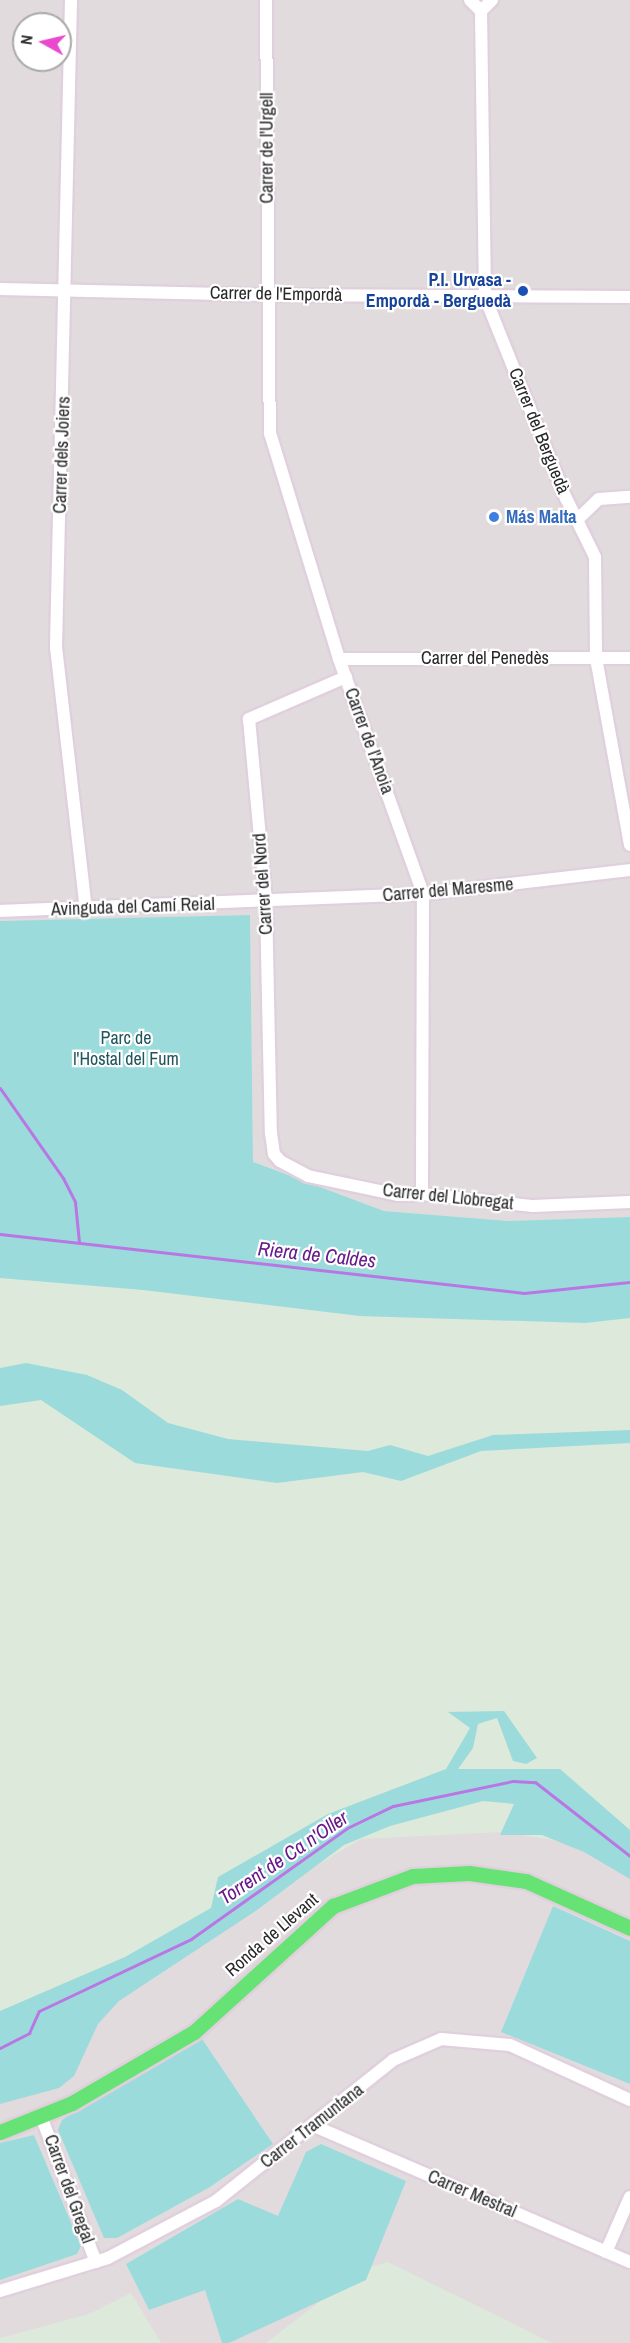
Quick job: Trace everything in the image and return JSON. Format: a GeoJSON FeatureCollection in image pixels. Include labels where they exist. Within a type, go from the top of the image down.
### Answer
{"type":"FeatureCollection","features":[{"type":"Feature","properties":{"kind":"main road","name":"Ronda de Llevant"},"geometry":{"type":"LineString","coordinates":[[0,2132],[72,2103],[194,2032],[333,1906],[413,1876],[469,1873],[526,1881],[630,1928]]}},
{"type":"Feature","properties":{"kind":"street","name":"Carrer dels Joiers"},"geometry":{"type":"LineString","coordinates":[[70,0],[67,288],[56,647],[86,909]]}},
{"type":"Feature","properties":{"kind":"street","name":"Carrer de l'Urgell"},"geometry":{"type":"LineString","coordinates":[[266,0],[267,295]]}},
{"type":"Feature","properties":{"kind":"street"},"geometry":{"type":"LineString","coordinates":[[470,0],[482,11],[492,0]]}},
{"type":"Feature","properties":{"kind":"street","name":"Carrer del Berguedà"},"geometry":{"type":"LineString","coordinates":[[482,11],[485,297],[577,520],[595,557],[596,658],[630,846]]}},
{"type":"Feature","properties":{"kind":"street","name":"Carrer de l'Empordà"},"geometry":{"type":"LineString","coordinates":[[0,289],[67,288],[267,295],[630,297]]}},
{"type":"Feature","properties":{"kind":"street","name":"Carrer de l'Anoia"},"geometry":{"type":"LineString","coordinates":[[267,295],[270,433],[339,659],[423,894],[422,1194]]}},
{"type":"Feature","properties":{"kind":"street"},"geometry":{"type":"LineString","coordinates":[[577,520],[599,499],[630,497]]}},
{"type":"Feature","properties":{"kind":"street","name":"Carrer del Penedès"},"geometry":{"type":"LineString","coordinates":[[339,659],[630,658]]}},
{"type":"Feature","properties":{"kind":"street","name":"Carrer del Nord"},"geometry":{"type":"LineString","coordinates":[[274,1154],[271,1133],[266,902],[249,719],[346,677]]}},
{"type":"Feature","properties":{"kind":"street","name":"Carrer del Maresme"},"geometry":{"type":"LineString","coordinates":[[266,902],[423,894],[630,870]]}},
{"type":"Feature","properties":{"kind":"street","name":"Avinguda del Camí Reial"},"geometry":{"type":"LineString","coordinates":[[0,911],[266,902]]}},
{"type":"Feature","properties":{"kind":"street","name":"Carrer del Llobregat"},"geometry":{"type":"LineString","coordinates":[[274,1154],[280,1161],[308,1176],[398,1195],[422,1194],[533,1206],[630,1202]]}},
{"type":"Feature","properties":{"kind":"street","name":"Carrer Tramuntana"},"geometry":{"type":"LineString","coordinates":[[0,2291],[96,2262],[216,2201],[314,2126],[393,2060],[441,2039],[510,2045],[630,2100]]}},
{"type":"Feature","properties":{"kind":"street","name":"Carrer del Gregal"},"geometry":{"type":"LineString","coordinates":[[41,2116],[96,2262]]}},
{"type":"Feature","properties":{"kind":"street","name":"Carrer Mestral"},"geometry":{"type":"LineString","coordinates":[[314,2126],[630,2262]]}},
{"type":"Feature","properties":{"kind":"street"},"geometry":{"type":"LineString","coordinates":[[606,2252],[630,2198]]}},
{"type":"Feature","properties":{"kind":"shaded area"},"geometry":{"type":"Polygon","coordinates":[[[0,0],[630,0],[630,1217],[508,1221],[384,1211],[253,1162],[250,915],[0,921],[0,0]]]}},
{"type":"Feature","properties":{"kind":"shaded area"},"geometry":{"type":"Polygon","coordinates":[[[502,1832],[565,1842],[630,1870],[630,2343],[552,2343],[388,2262],[362,2269],[266,2343],[161,2343],[131,2293],[89,2314],[0,2338],[0,2056],[361,1839],[502,1832]]]}},
{"type":"Feature","properties":{"kind":"green space","name":"Parc de l'Hostal del Fum"},"geometry":{"type":"Polygon","coordinates":[[[250,915],[253,1162],[384,1211],[508,1221],[630,1217],[630,1318],[585,1323],[360,1316],[143,1290],[0,1278],[0,921],[250,915]]]}},
{"type":"Feature","properties":{"kind":"green space"},"geometry":{"type":"Polygon","coordinates":[[[26,1363],[87,1375],[122,1390],[168,1423],[228,1439],[368,1451],[390,1445],[428,1456],[493,1435],[630,1430],[630,1443],[481,1451],[401,1481],[363,1472],[277,1483],[135,1463],[41,1400],[0,1406],[0,1368],[26,1363]]]}},
{"type":"Feature","properties":{"kind":"green space"},"geometry":{"type":"Polygon","coordinates":[[[504,1711],[537,1758],[526,1764],[513,1761],[497,1718],[478,1724],[473,1748],[458,1769],[560,1769],[630,1830],[630,1879],[584,1852],[542,1835],[500,1835],[514,1804],[483,1801],[390,1826],[344,1845],[257,1910],[119,2001],[98,2024],[74,2076],[59,2088],[0,2104],[0,2011],[125,1957],[211,1908],[218,1877],[328,1814],[446,1769],[470,1728],[448,1712],[504,1711]]]}},
{"type":"Feature","properties":{"kind":"green space"},"geometry":{"type":"Polygon","coordinates":[[[553,1906],[630,1941],[630,2084],[501,2032],[553,1906]]]}},
{"type":"Feature","properties":{"kind":"green space"},"geometry":{"type":"Polygon","coordinates":[[[198,2033],[273,2144],[210,2187],[117,2238],[104,2238],[58,2130],[62,2120],[198,2033]]]}},
{"type":"Feature","properties":{"kind":"green space"},"geometry":{"type":"Polygon","coordinates":[[[34,2135],[81,2246],[77,2254],[0,2280],[0,2143],[34,2135]]]}},
{"type":"Feature","properties":{"kind":"green space"},"geometry":{"type":"Polygon","coordinates":[[[321,2144],[406,2181],[366,2280],[229,2343],[222,2343],[205,2290],[149,2310],[126,2264],[238,2199],[278,2216],[306,2152],[321,2144]]]}},
{"type":"Feature","properties":{"kind":"waterway"},"geometry":{"type":"LineString","coordinates":[[0,1088],[63,1178],[75,1202],[79,1242]]}},
{"type":"Feature","properties":{"kind":"waterway","name":"Riera de Caldes"},"geometry":{"type":"LineString","coordinates":[[0,1234],[524,1293],[630,1282]]}},
{"type":"Feature","properties":{"kind":"waterway","name":"Torrent de Ca n'Oller"},"geometry":{"type":"LineString","coordinates":[[0,2048],[29,2033],[39,2011],[191,1939],[347,1828],[393,1806],[513,1781],[535,1782],[630,1856]]}},
{"type":"Feature","properties":{"kind":"place","name":"P.I. Urvasa - Empordà - Berguedà"},"geometry":{"type":"Point","coordinates":[523,291]}},
{"type":"Feature","properties":{"kind":"place","name":"Más Malta"},"geometry":{"type":"Point","coordinates":[494,517]}}]}
